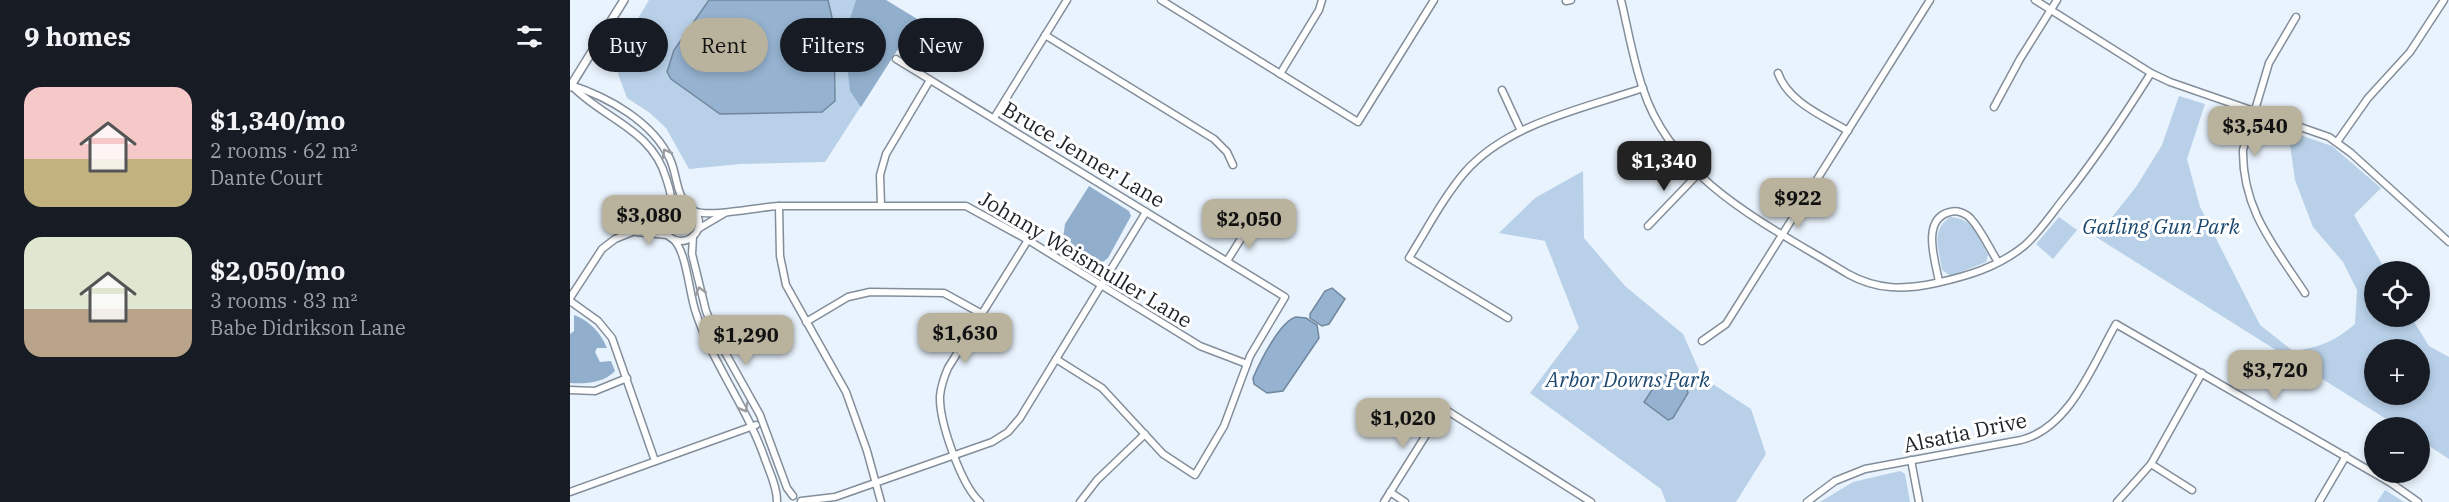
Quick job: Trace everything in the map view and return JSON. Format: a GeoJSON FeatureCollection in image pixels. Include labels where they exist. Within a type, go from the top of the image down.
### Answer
{"type":"FeatureCollection","features":[{"type":"Feature","properties":{"kind":"street"},"geometry":{"type":"LineString","coordinates":[[570,86],[624,0]]}},
{"type":"Feature","properties":{"kind":"street"},"geometry":{"type":"LineString","coordinates":[[994,118],[1066,0]]}},
{"type":"Feature","properties":{"kind":"street"},"geometry":{"type":"LineString","coordinates":[[1161,0],[1358,122],[1434,0]]}},
{"type":"Feature","properties":{"kind":"street"},"geometry":{"type":"LineString","coordinates":[[1280,74],[1319,10],[1322,0]]}},
{"type":"Feature","properties":{"kind":"street"},"geometry":{"type":"LineString","coordinates":[[1621,0],[1643,88],[1663,132],[1698,174],[1727,198],[1783,234],[1848,274],[1874,285],[1901,288],[1968,276],[1998,262],[2033,237],[2112,136],[2151,73]]}},
{"type":"Feature","properties":{"kind":"street"},"geometry":{"type":"LineString","coordinates":[[1702,341],[1726,324],[1930,0]]}},
{"type":"Feature","properties":{"kind":"street"},"geometry":{"type":"LineString","coordinates":[[2035,0],[2151,73],[2194,91],[2317,131],[2337,142],[2449,242]]}},
{"type":"Feature","properties":{"kind":"street"},"geometry":{"type":"LineString","coordinates":[[1994,107],[2020,59],[2057,0]]}},
{"type":"Feature","properties":{"kind":"street"},"geometry":{"type":"LineString","coordinates":[[2337,142],[2368,98],[2410,52],[2444,0]]}},
{"type":"Feature","properties":{"kind":"street"},"geometry":{"type":"LineString","coordinates":[[2296,17],[2270,63],[2253,110],[2243,150],[2247,193],[2260,224],[2305,292]]}},
{"type":"Feature","properties":{"kind":"street"},"geometry":{"type":"LineString","coordinates":[[1045,35],[1215,140],[1227,152],[1233,165]]}},
{"type":"Feature","properties":{"kind":"street","name":"Bruce Jenner Lane"},"geometry":{"type":"LineString","coordinates":[[896,59],[1285,297],[1247,364]]}},
{"type":"Feature","properties":{"kind":"street"},"geometry":{"type":"LineString","coordinates":[[1778,73],[1792,96],[1848,131]]}},
{"type":"Feature","properties":{"kind":"street"},"geometry":{"type":"LineString","coordinates":[[881,205],[880,175],[886,154],[930,80]]}},
{"type":"Feature","properties":{"kind":"street"},"geometry":{"type":"LineString","coordinates":[[570,86],[589,91],[629,114],[655,136],[670,159],[681,198],[698,220],[698,229],[693,236],[684,241],[636,232]]}},
{"type":"Feature","properties":{"kind":"street"},"geometry":{"type":"LineString","coordinates":[[570,86],[584,99],[637,133],[652,149],[663,168],[671,195],[664,226],[681,249],[688,288],[701,327],[754,426],[775,487],[776,502],[784,497],[793,496]]}},
{"type":"Feature","properties":{"kind":"street"},"geometry":{"type":"LineString","coordinates":[[1508,318],[1409,258],[1466,171],[1487,153],[1521,131],[1643,88]]}},
{"type":"Feature","properties":{"kind":"street"},"geometry":{"type":"LineString","coordinates":[[1502,90],[1521,131]]}},
{"type":"Feature","properties":{"kind":"street"},"geometry":{"type":"LineString","coordinates":[[1648,226],[1698,174]]}},
{"type":"Feature","properties":{"kind":"street"},"geometry":{"type":"LineString","coordinates":[[656,461],[608,332],[592,316],[570,300],[602,249],[615,239],[636,232],[678,206],[691,209]]}},
{"type":"Feature","properties":{"kind":"street"},"geometry":{"type":"LineString","coordinates":[[779,206],[779,246],[783,276],[846,392],[867,451],[881,502]]}},
{"type":"Feature","properties":{"kind":"street","name":"Johnny Weismuller Lane"},"geometry":{"type":"LineString","coordinates":[[691,209],[700,213],[724,213],[748,208],[779,206],[966,206],[1028,240],[1200,346],[1247,364]]}},
{"type":"Feature","properties":{"kind":"street"},"geometry":{"type":"LineString","coordinates":[[693,236],[692,254],[706,312],[717,338],[762,422],[787,488],[793,496],[802,501],[835,497],[955,456],[992,442],[1008,432],[1056,359],[1146,212]]}},
{"type":"Feature","properties":{"kind":"street"},"geometry":{"type":"LineString","coordinates":[[1940,282],[1932,230],[1938,219],[1950,212],[1963,213],[1971,219],[1998,262]]}},
{"type":"Feature","properties":{"kind":"street","name":"Johnny Weismuller Lane"},"geometry":{"type":"LineString","coordinates":[[698,229],[724,213]]}},
{"type":"Feature","properties":{"kind":"street"},"geometry":{"type":"LineString","coordinates":[[1227,261],[1249,226]]}},
{"type":"Feature","properties":{"kind":"street"},"geometry":{"type":"LineString","coordinates":[[980,502],[968,486],[955,456],[942,415],[941,386],[948,369],[1028,240]]}},
{"type":"Feature","properties":{"kind":"street"},"geometry":{"type":"LineString","coordinates":[[806,321],[848,297],[870,292],[944,293],[982,314]]}},
{"type":"Feature","properties":{"kind":"street","name":"Alsatia Drive"},"geometry":{"type":"LineString","coordinates":[[1807,502],[1822,490],[1850,474],[1911,460],[2021,440],[2049,428],[2068,406],[2116,324],[2202,373]]}},
{"type":"Feature","properties":{"kind":"street"},"geometry":{"type":"LineString","coordinates":[[1056,359],[1102,388],[1170,459],[1195,475],[1224,426],[1247,364]]}},
{"type":"Feature","properties":{"kind":"street"},"geometry":{"type":"LineString","coordinates":[[2117,502],[2151,464],[2202,373],[2346,456],[2418,502]]}},
{"type":"Feature","properties":{"kind":"street"},"geometry":{"type":"LineString","coordinates":[[570,390],[596,391],[627,378]]}},
{"type":"Feature","properties":{"kind":"street"},"geometry":{"type":"LineString","coordinates":[[1384,502],[1443,408],[1591,502]]}},
{"type":"Feature","properties":{"kind":"street"},"geometry":{"type":"LineString","coordinates":[[570,492],[762,422]]}},
{"type":"Feature","properties":{"kind":"street"},"geometry":{"type":"LineString","coordinates":[[1080,502],[1097,480],[1145,434]]}},
{"type":"Feature","properties":{"kind":"street"},"geometry":{"type":"LineString","coordinates":[[2319,502],[2346,456]]}},
{"type":"Feature","properties":{"kind":"street"},"geometry":{"type":"LineString","coordinates":[[1911,460],[1919,502]]}},
{"type":"Feature","properties":{"kind":"street"},"geometry":{"type":"LineString","coordinates":[[2151,464],[2192,490]]}},
{"type":"Feature","properties":{"kind":"street"},"geometry":{"type":"LineString","coordinates":[[1390,492],[1405,502]]}},
{"type":"Feature","properties":{"kind":"street"},"geometry":{"type":"LineString","coordinates":[[828,502],[835,497]]}},
{"type":"Feature","properties":{"kind":"green space"},"geometry":{"type":"Polygon","coordinates":[[[649,0],[886,0],[915,18],[898,18],[898,49],[886,67],[886,18],[780,18],[780,72],[883,72],[825,162],[740,164],[689,169],[666,128],[650,113],[627,98],[617,72],[668,72],[668,18],[638,18],[649,0]]]}},
{"type":"Feature","properties":{"kind":"green space","name":"Gatling Gun Park"},"geometry":{"type":"Polygon","coordinates":[[[2179,96],[2205,104],[2187,159],[2200,207],[2260,325],[2293,351],[2326,343],[2355,324],[2357,290],[2343,262],[2313,227],[2295,180],[2288,131],[2332,146],[2381,188],[2354,215],[2380,261],[2364,261],[2364,327],[2417,327],[2425,339],[2364,339],[2364,405],[2430,405],[2430,347],[2449,357],[2449,459],[2430,447],[2430,417],[2383,417],[2096,237],[2136,187],[2162,145],[2179,96]]]}},
{"type":"Feature","properties":{"kind":"green space","name":"Arbor Downs Park"},"geometry":{"type":"Polygon","coordinates":[[[1583,171],[1584,238],[1625,286],[1683,334],[1702,377],[1751,409],[1766,454],[1736,502],[1666,502],[1661,489],[1530,393],[1579,328],[1545,241],[1499,233],[1535,198],[1583,171]]]}},
{"type":"Feature","properties":{"kind":"green space"},"geometry":{"type":"Polygon","coordinates":[[[1950,217],[1965,221],[1974,229],[1988,255],[1986,262],[1951,276],[1942,270],[1937,240],[1940,228],[1950,217]]]}},
{"type":"Feature","properties":{"kind":"green space"},"geometry":{"type":"Polygon","coordinates":[[[2059,217],[2077,230],[2053,259],[2036,244],[2059,217]]]}},
{"type":"Feature","properties":{"kind":"green space"},"geometry":{"type":"Polygon","coordinates":[[[1900,471],[1905,474],[1910,502],[1820,502],[1853,482],[1900,471]]]}},
{"type":"Feature","properties":{"kind":"green space"},"geometry":{"type":"Polygon","coordinates":[[[2385,490],[2404,502],[2377,502],[2385,490]]]}},
{"type":"Feature","properties":{"kind":"shaded area"},"geometry":{"type":"Polygon","coordinates":[[[709,0],[828,0],[832,18],[780,18],[780,72],[835,72],[835,101],[822,112],[720,114],[671,79],[667,72],[674,50],[680,41],[680,72],[768,72],[768,18],[696,18],[709,0]]]}},
{"type":"Feature","properties":{"kind":"shaded area"},"geometry":{"type":"Polygon","coordinates":[[[856,0],[886,0],[915,18],[898,18],[898,49],[886,68],[886,18],[850,18],[856,0]]]}},
{"type":"Feature","properties":{"kind":"shaded area"},"geometry":{"type":"Polygon","coordinates":[[[848,72],[883,72],[861,107],[850,91],[848,72]]]}},
{"type":"Feature","properties":{"kind":"shaded area"},"geometry":{"type":"Polygon","coordinates":[[[1089,186],[1129,211],[1131,216],[1108,258],[1099,265],[1078,260],[1062,246],[1065,224],[1089,186]]]}},
{"type":"Feature","properties":{"kind":"shaded area"},"geometry":{"type":"Polygon","coordinates":[[[1332,288],[1345,299],[1329,324],[1322,326],[1310,318],[1310,314],[1325,291],[1332,288]]]}},
{"type":"Feature","properties":{"kind":"shaded area"},"geometry":{"type":"Polygon","coordinates":[[[574,315],[598,332],[604,342],[607,348],[597,348],[595,352],[600,362],[611,361],[615,371],[606,378],[588,383],[570,383],[570,334],[574,331],[574,315]]]}},
{"type":"Feature","properties":{"kind":"shaded area"},"geometry":{"type":"Polygon","coordinates":[[[1296,317],[1306,318],[1317,325],[1319,338],[1283,391],[1267,393],[1254,384],[1253,378],[1277,334],[1296,317]]]}},
{"type":"Feature","properties":{"kind":"shaded area"},"geometry":{"type":"Polygon","coordinates":[[[1665,375],[1687,389],[1688,393],[1673,418],[1668,420],[1644,402],[1661,376],[1665,375]]]}}]}
